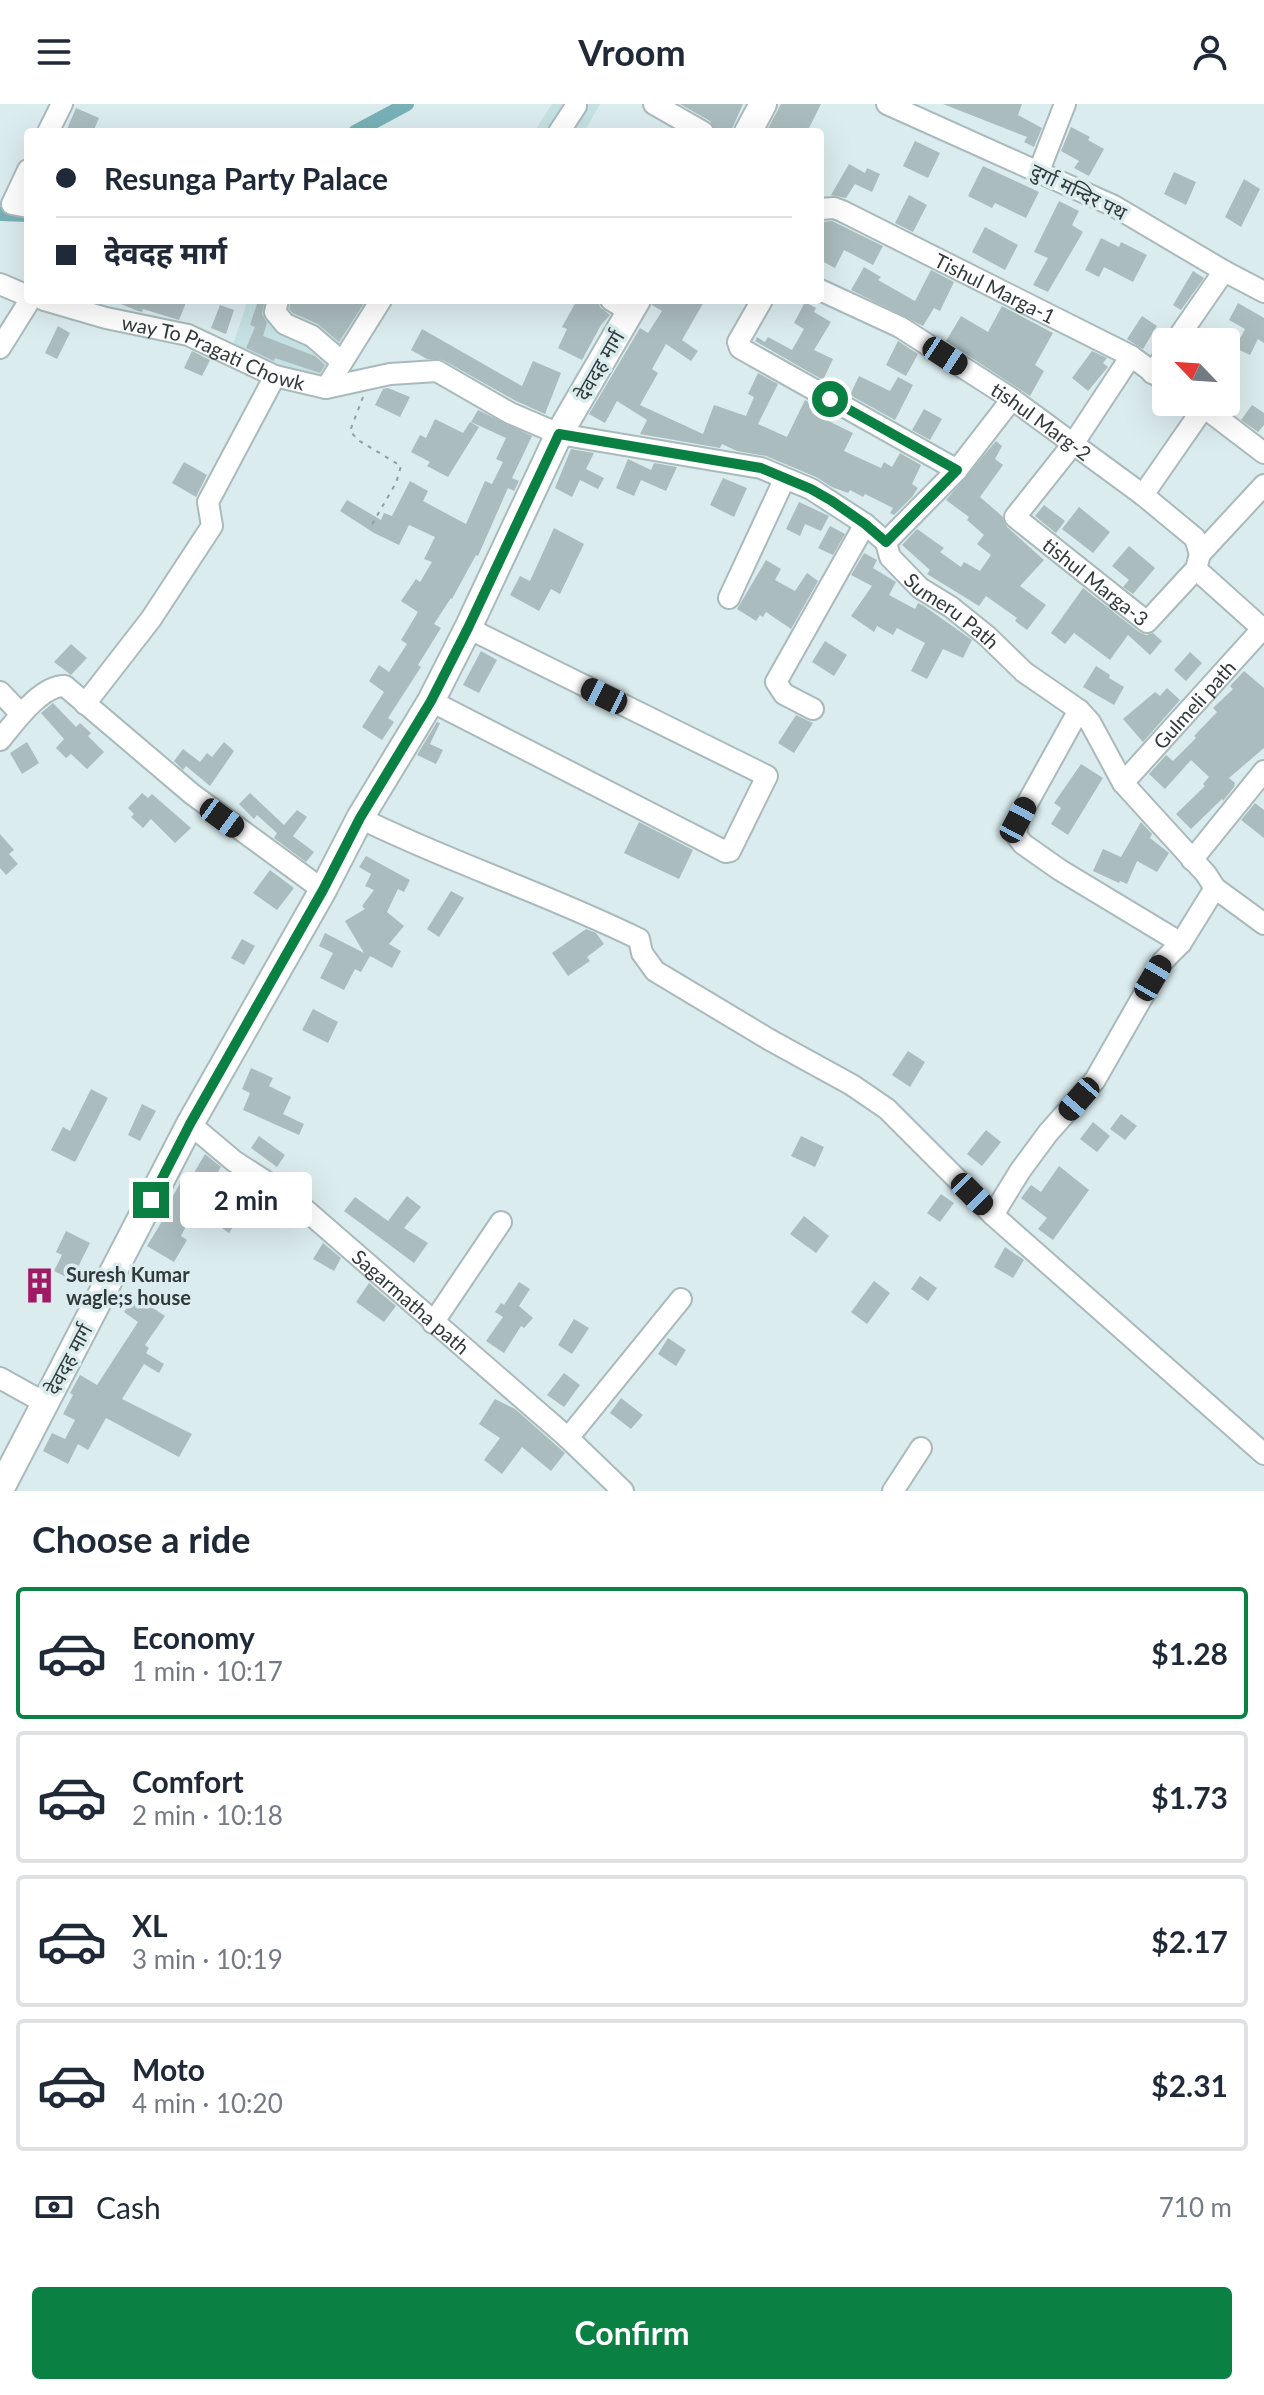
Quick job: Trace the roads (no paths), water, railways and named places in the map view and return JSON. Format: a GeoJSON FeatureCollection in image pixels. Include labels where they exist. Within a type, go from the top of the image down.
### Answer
{"type":"FeatureCollection","features":[{"type":"Feature","properties":{"kind":"main road"},"geometry":{"type":"LineString","coordinates":[[750,128],[763,104]]}},
{"type":"Feature","properties":{"kind":"main road","name":"देवदह मार्ग"},"geometry":{"type":"LineString","coordinates":[[0,1490],[190,1124],[323,890],[360,818],[431,701],[559,434],[626,304]]}},
{"type":"Feature","properties":{"kind":"street"},"geometry":{"type":"LineString","coordinates":[[50,128],[62,104]]}},
{"type":"Feature","properties":{"kind":"street"},"geometry":{"type":"LineString","coordinates":[[654,104],[696,128]]}},
{"type":"Feature","properties":{"kind":"street","name":"दुर्गा मन्दिर पथ"},"geometry":{"type":"LineString","coordinates":[[887,104],[1114,206],[1264,292]]}},
{"type":"Feature","properties":{"kind":"street"},"geometry":{"type":"LineString","coordinates":[[1039,171],[1065,104]]}},
{"type":"Feature","properties":{"kind":"street"},"geometry":{"type":"LineString","coordinates":[[562,128],[576,106]]}},
{"type":"Feature","properties":{"kind":"street"},"geometry":{"type":"LineString","coordinates":[[13,205],[24,179]]}},
{"type":"Feature","properties":{"kind":"street","name":"Tishul Marga-1"},"geometry":{"type":"LineString","coordinates":[[824,209],[842,211],[1131,356],[1152,372]]}},
{"type":"Feature","properties":{"kind":"street"},"geometry":{"type":"LineString","coordinates":[[1185,328],[1224,271]]}},
{"type":"Feature","properties":{"kind":"street"},"geometry":{"type":"LineString","coordinates":[[0,284],[24,296]]}},
{"type":"Feature","properties":{"kind":"street","name":"tishul Marg-2"},"geometry":{"type":"LineString","coordinates":[[824,292],[900,327],[1012,399],[1143,495],[1195,538],[1198,561],[1264,629]]}},
{"type":"Feature","properties":{"kind":"street"},"geometry":{"type":"LineString","coordinates":[[0,348],[26,304]]}},
{"type":"Feature","properties":{"kind":"street","name":"way To Pragati Chowk"},"geometry":{"type":"LineString","coordinates":[[58,304],[106,318],[188,335],[275,376],[326,388],[371,377],[437,371],[510,413],[559,434]]}},
{"type":"Feature","properties":{"kind":"street"},"geometry":{"type":"LineString","coordinates":[[277,304],[275,312],[285,324],[312,336],[341,361]]}},
{"type":"Feature","properties":{"kind":"street"},"geometry":{"type":"LineString","coordinates":[[326,388],[379,304]]}},
{"type":"Feature","properties":{"kind":"street"},"geometry":{"type":"LineString","coordinates":[[760,304],[738,342],[740,348],[957,470]]}},
{"type":"Feature","properties":{"kind":"street"},"geometry":{"type":"LineString","coordinates":[[1073,444],[1131,356]]}},
{"type":"Feature","properties":{"kind":"street"},"geometry":{"type":"LineString","coordinates":[[85,704],[151,619],[212,526],[208,502],[275,376]]}},
{"type":"Feature","properties":{"kind":"street"},"geometry":{"type":"LineString","coordinates":[[886,542],[957,470],[1012,399]]}},
{"type":"Feature","properties":{"kind":"street"},"geometry":{"type":"LineString","coordinates":[[1143,495],[1192,416]]}},
{"type":"Feature","properties":{"kind":"street"},"geometry":{"type":"LineString","coordinates":[[1216,416],[1264,453]]}},
{"type":"Feature","properties":{"kind":"street","name":"Sumeru Path"},"geometry":{"type":"LineString","coordinates":[[559,434],[761,468],[811,489],[865,524],[886,542],[890,557],[920,588],[951,607],[1024,672],[1079,710],[1097,733],[1123,783],[1215,888],[1264,924]]}},
{"type":"Feature","properties":{"kind":"street","name":"tishul Marga-3"},"geometry":{"type":"LineString","coordinates":[[1073,444],[1015,517],[1147,622],[1198,561]]}},
{"type":"Feature","properties":{"kind":"street"},"geometry":{"type":"LineString","coordinates":[[729,598],[784,480]]}},
{"type":"Feature","properties":{"kind":"street"},"geometry":{"type":"LineString","coordinates":[[1198,561],[1264,485]]}},
{"type":"Feature","properties":{"kind":"street"},"geometry":{"type":"LineString","coordinates":[[813,709],[784,694],[776,682],[865,524]]}},
{"type":"Feature","properties":{"kind":"street"},"geometry":{"type":"LineString","coordinates":[[431,701],[712,845],[730,851],[767,776],[468,628]]}},
{"type":"Feature","properties":{"kind":"street","name":"Gulmeli path"},"geometry":{"type":"LineString","coordinates":[[1123,783],[1264,629]]}},
{"type":"Feature","properties":{"kind":"street"},"geometry":{"type":"LineString","coordinates":[[0,740],[21,714],[48,690],[65,686],[222,818],[323,890]]}},
{"type":"Feature","properties":{"kind":"street"},"geometry":{"type":"LineString","coordinates":[[0,692],[21,714]]}},
{"type":"Feature","properties":{"kind":"street"},"geometry":{"type":"LineString","coordinates":[[1079,710],[1018,820],[1016,835],[1023,844],[1060,870],[1181,943]]}},
{"type":"Feature","properties":{"kind":"street"},"geometry":{"type":"LineString","coordinates":[[1192,860],[1264,771]]}},
{"type":"Feature","properties":{"kind":"street"},"geometry":{"type":"LineString","coordinates":[[360,818],[411,843],[536,893],[639,939],[642,953],[655,971],[879,1103],[993,1215],[1264,1454]]}},
{"type":"Feature","properties":{"kind":"street"},"geometry":{"type":"LineString","coordinates":[[993,1215],[1048,1133],[1095,1080],[1163,961],[1181,943],[1215,888]]}},
{"type":"Feature","properties":{"kind":"street","name":"Sagarmatha path"},"geometry":{"type":"LineString","coordinates":[[190,1124],[234,1161],[293,1199],[568,1438],[623,1491]]}},
{"type":"Feature","properties":{"kind":"street"},"geometry":{"type":"LineString","coordinates":[[433,1323],[501,1222]]}},
{"type":"Feature","properties":{"kind":"street"},"geometry":{"type":"LineString","coordinates":[[568,1438],[681,1299]]}},
{"type":"Feature","properties":{"kind":"street"},"geometry":{"type":"LineString","coordinates":[[0,1378],[45,1403]]}},
{"type":"Feature","properties":{"kind":"street"},"geometry":{"type":"LineString","coordinates":[[893,1491],[921,1448]]}},
{"type":"Feature","properties":{"kind":"waterway"},"geometry":{"type":"LineString","coordinates":[[362,128],[407,104]]}},
{"type":"Feature","properties":{"kind":"waterway"},"geometry":{"type":"LineString","coordinates":[[0,214],[24,215]]}},
{"type":"Feature","properties":{"kind":"place","name":"Suresh Kumar wagle;s house"},"geometry":{"type":"Point","coordinates":[40,1285]}}]}
